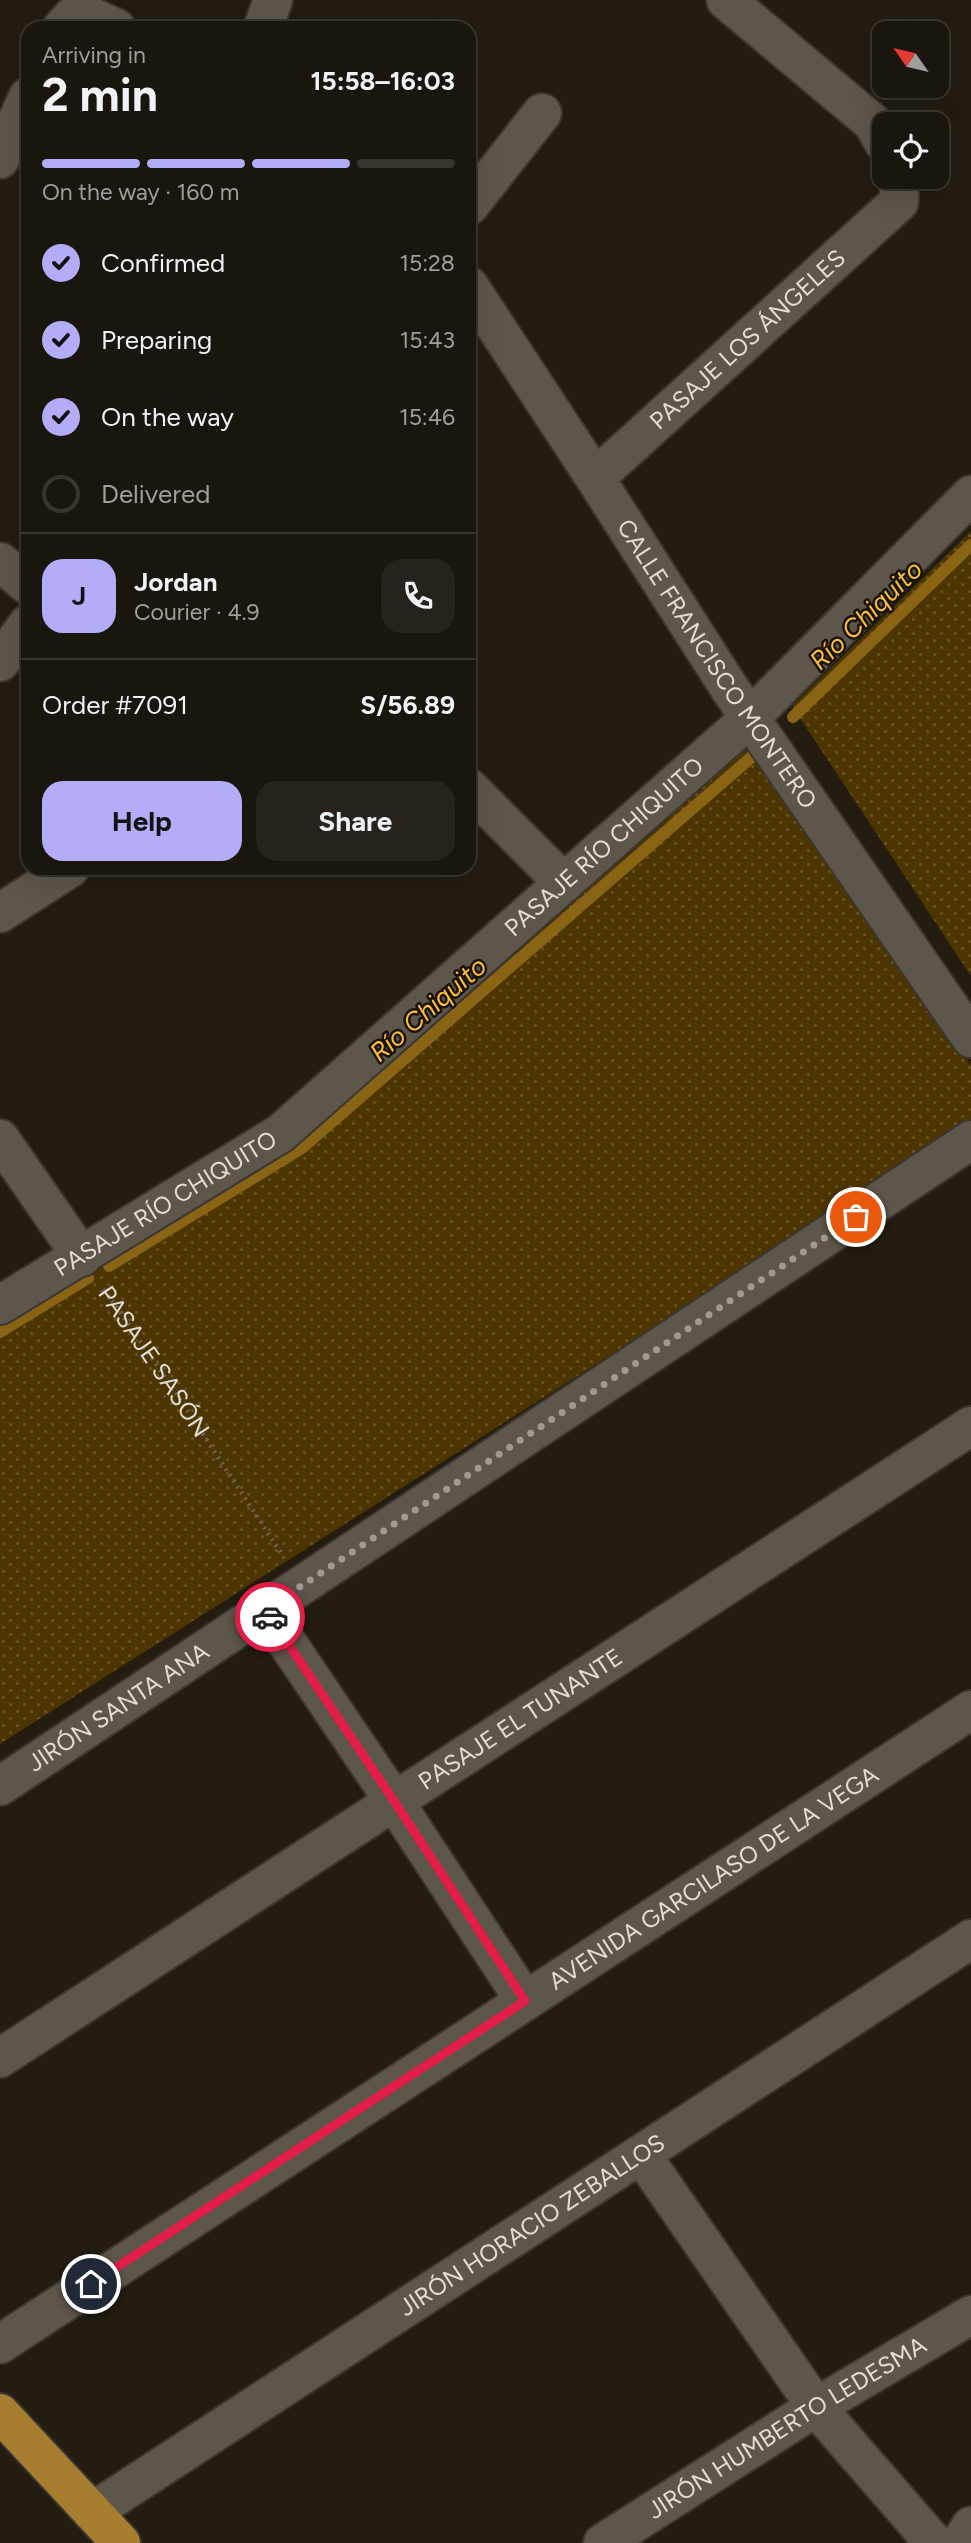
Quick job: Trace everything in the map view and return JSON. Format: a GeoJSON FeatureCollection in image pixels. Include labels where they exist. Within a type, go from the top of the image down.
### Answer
{"type":"FeatureCollection","features":[{"type":"Feature","properties":{"kind":"highway"},"geometry":{"type":"LineString","coordinates":[[0,2413],[118,2542]]}},
{"type":"Feature","properties":{"kind":"street"},"geometry":{"type":"LineString","coordinates":[[266,21],[273,0]]}},
{"type":"Feature","properties":{"kind":"street"},"geometry":{"type":"LineString","coordinates":[[726,0],[872,122]]}},
{"type":"Feature","properties":{"kind":"street"},"geometry":{"type":"LineString","coordinates":[[78,21],[94,18],[101,21]]}},
{"type":"Feature","properties":{"kind":"street"},"geometry":{"type":"LineString","coordinates":[[0,159],[21,112]]}},
{"type":"Feature","properties":{"kind":"street"},"geometry":{"type":"LineString","coordinates":[[476,197],[542,113]]}},
{"type":"Feature","properties":{"kind":"street","name":"PASAJE LOS ÁNGELES"},"geometry":{"type":"LineString","coordinates":[[595,478],[899,189]]}},
{"type":"Feature","properties":{"kind":"street","name":"CALLE FRANCISCO MONTERO"},"geometry":{"type":"LineString","coordinates":[[476,297],[750,718],[971,1038]]}},
{"type":"Feature","properties":{"kind":"street","name":"PASAJE RÍO CHIQUITO"},"geometry":{"type":"LineString","coordinates":[[0,1306],[281,1133],[750,718],[971,495]]}},
{"type":"Feature","properties":{"kind":"street"},"geometry":{"type":"LineString","coordinates":[[0,562],[21,579]]}},
{"type":"Feature","properties":{"kind":"street"},"geometry":{"type":"LineString","coordinates":[[0,663],[21,634]]}},
{"type":"Feature","properties":{"kind":"street"},"geometry":{"type":"LineString","coordinates":[[476,795],[564,883]]}},
{"type":"Feature","properties":{"kind":"street"},"geometry":{"type":"LineString","coordinates":[[0,913],[59,875]]}},
{"type":"Feature","properties":{"kind":"street"},"geometry":{"type":"LineString","coordinates":[[0,1139],[82,1257]]}},
{"type":"Feature","properties":{"kind":"street","name":"JIRÓN SANTA ANA"},"geometry":{"type":"LineString","coordinates":[[0,1786],[971,1140]]}},
{"type":"Feature","properties":{"kind":"street","name":"PASAJE EL TUNANTE"},"geometry":{"type":"LineString","coordinates":[[0,2058],[971,1426]]}},
{"type":"Feature","properties":{"kind":"street"},"geometry":{"type":"LineString","coordinates":[[265,1610],[525,2001]]}},
{"type":"Feature","properties":{"kind":"street","name":"AVENIDA GARCILASO DE LA VEGA"},"geometry":{"type":"LineString","coordinates":[[0,2344],[971,1710]]}},
{"type":"Feature","properties":{"kind":"street","name":"JIRÓN HORACIO ZEBALLOS"},"geometry":{"type":"LineString","coordinates":[[92,2512],[971,1939]]}},
{"type":"Feature","properties":{"kind":"street"},"geometry":{"type":"LineString","coordinates":[[641,2154],[816,2407],[934,2543]]}},
{"type":"Feature","properties":{"kind":"street","name":"JIRÓN HUMBERTO LEDESMA"},"geometry":{"type":"LineString","coordinates":[[603,2543],[816,2407],[971,2315]]}},
{"type":"Feature","properties":{"kind":"street"},"geometry":{"type":"LineString","coordinates":[[960,2543],[971,2526]]}},
{"type":"Feature","properties":{"kind":"path","name":"PASAJE SASÓN"},"geometry":{"type":"LineString","coordinates":[[82,1257],[172,1387],[302,1585]]}},
{"type":"Feature","properties":{"kind":"shaded area"},"geometry":{"type":"Polygon","coordinates":[[[971,531],[971,976],[792,706],[971,531]]]}},
{"type":"Feature","properties":{"kind":"shaded area"},"geometry":{"type":"Polygon","coordinates":[[[752,740],[971,1066],[971,1125],[0,1744],[0,1325],[296,1141],[752,740]]]}},
{"type":"Feature","properties":{"kind":"waterway","name":"Río Chiquito"},"geometry":{"type":"LineString","coordinates":[[793,717],[971,545]]}},
{"type":"Feature","properties":{"kind":"waterway","name":"Río Chiquito"},"geometry":{"type":"LineString","coordinates":[[109,1266],[302,1148],[754,755]]}},
{"type":"Feature","properties":{"kind":"waterway","name":"Río Chiquito"},"geometry":{"type":"LineString","coordinates":[[0,1332],[88,1278]]}},
{"type":"Feature","properties":{"kind":"way so far"},"geometry":{"type":"LineString","coordinates":[[270,1617],[265,1610],[856,1217]]}},
{"type":"Feature","properties":{"kind":"route"},"geometry":{"type":"LineString","coordinates":[[91,2284],[525,2001],[270,1617]]}}]}
